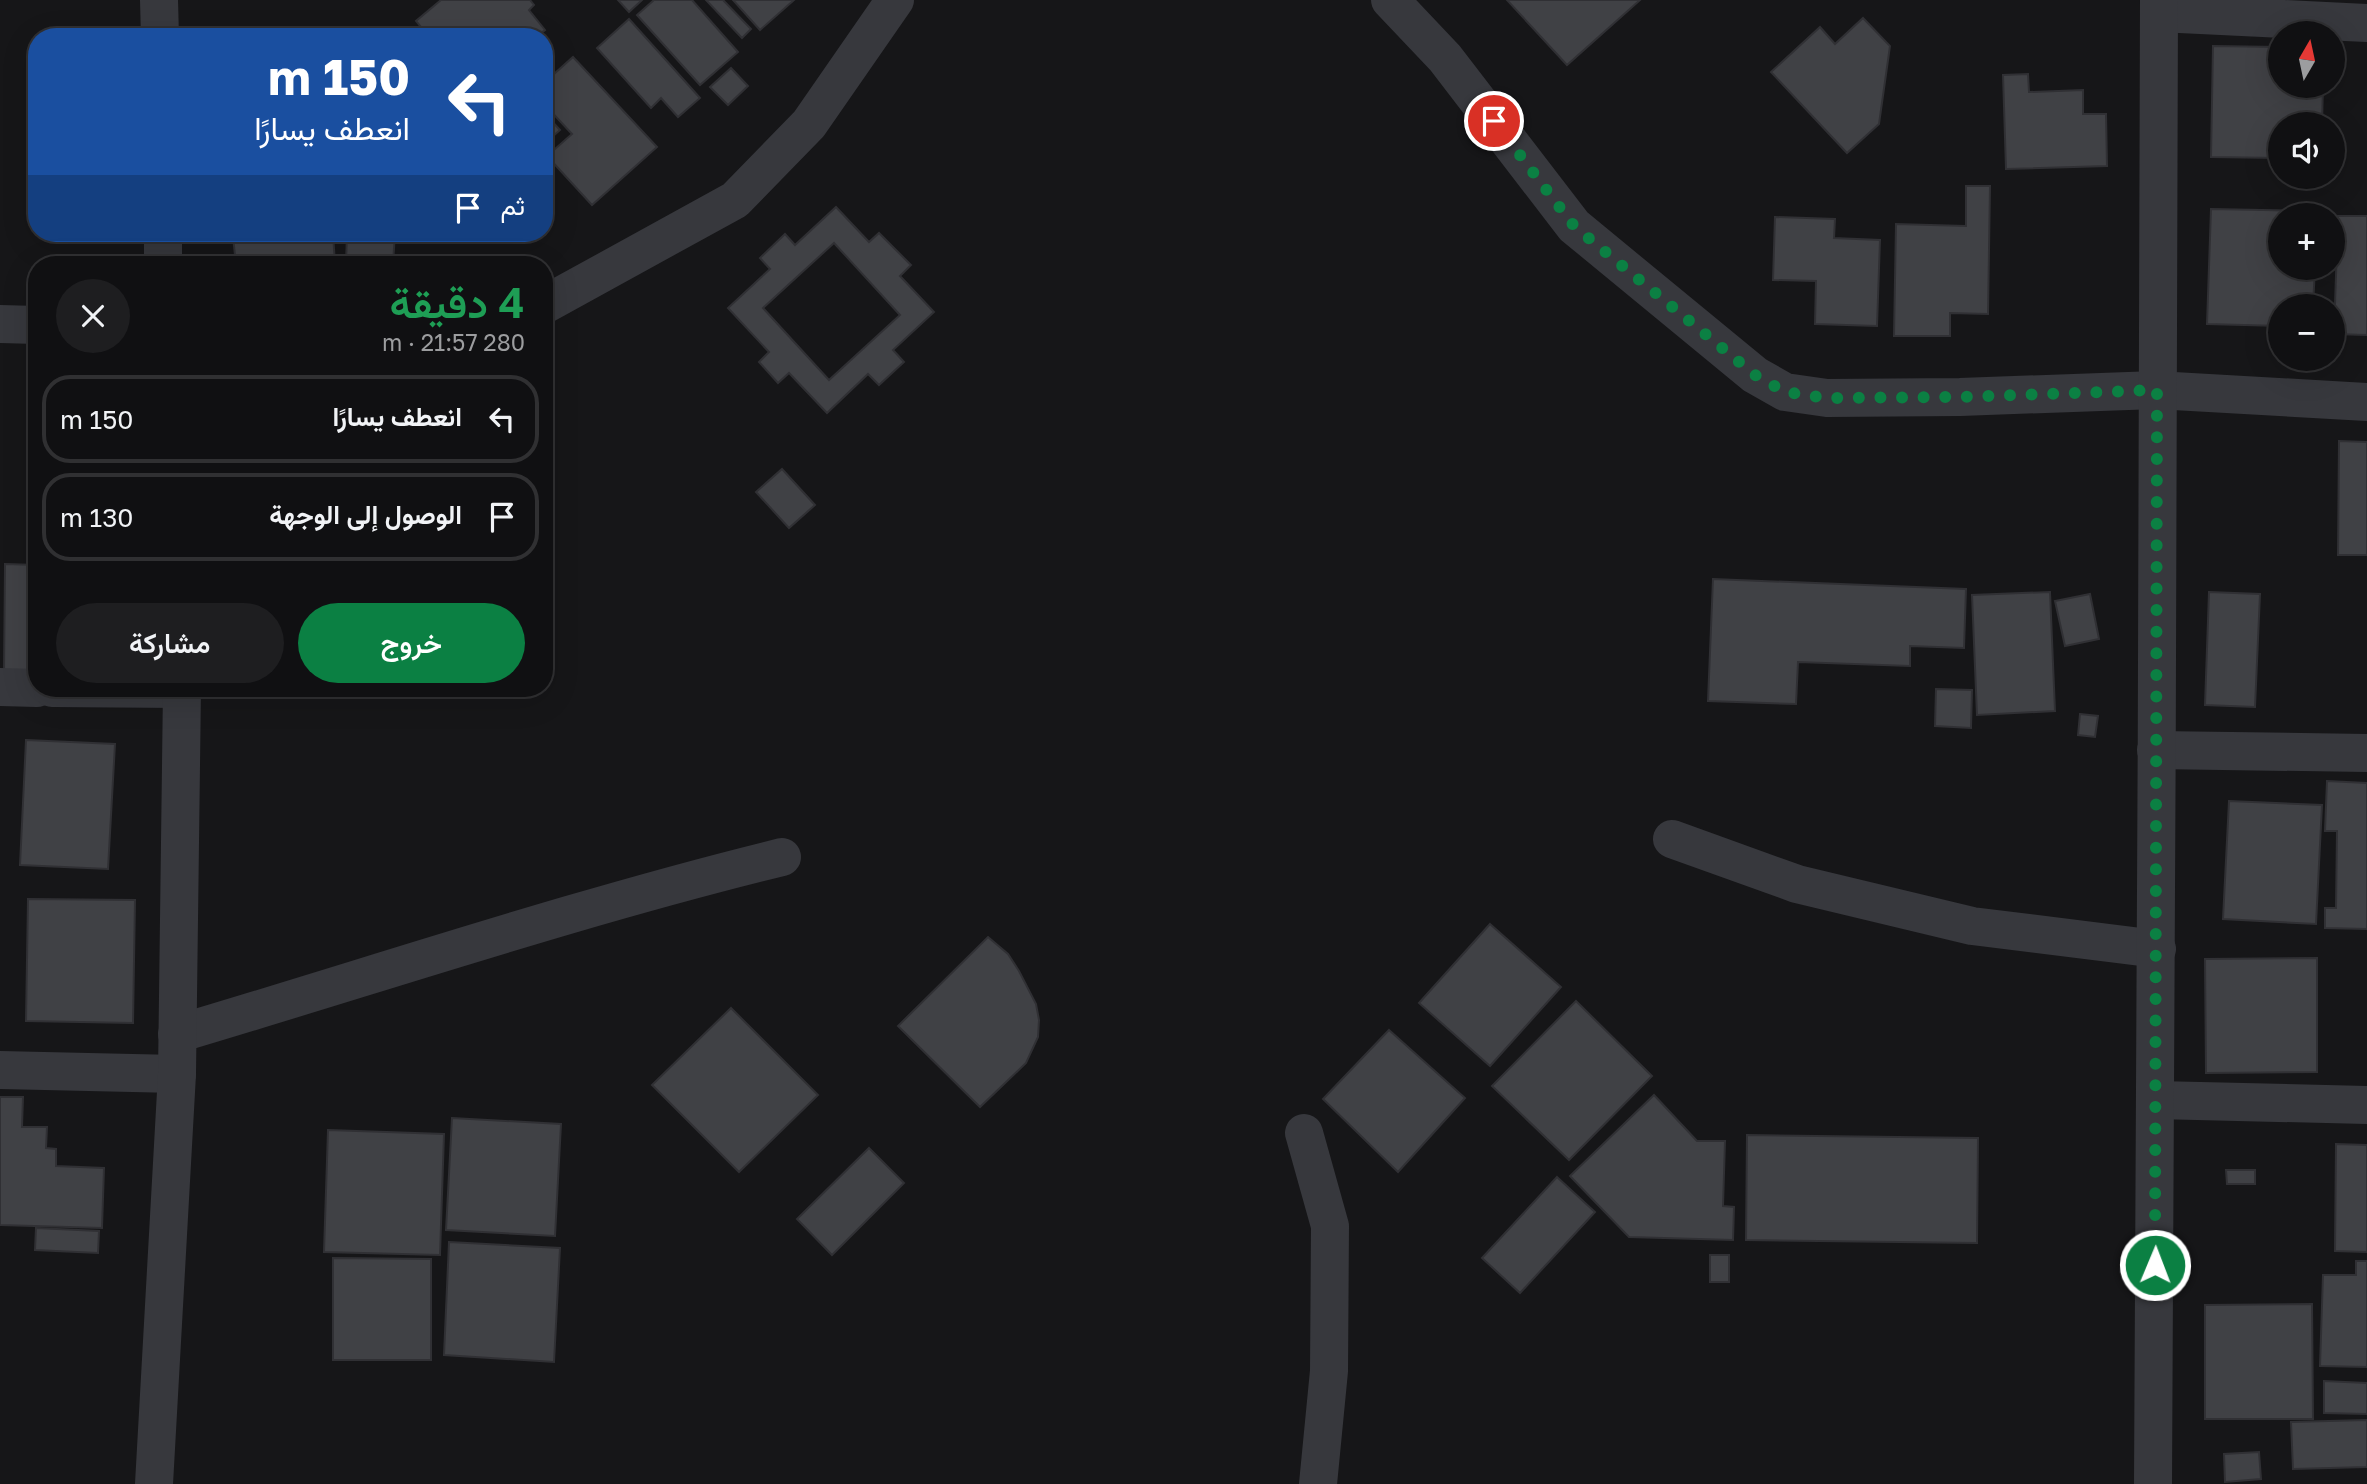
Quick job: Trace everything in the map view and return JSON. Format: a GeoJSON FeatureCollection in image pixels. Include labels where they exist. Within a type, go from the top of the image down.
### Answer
{"type":"FeatureCollection","features":[{"type":"Feature","properties":{"kind":"street"},"geometry":{"type":"LineString","coordinates":[[159,0],[160,28]]}},
{"type":"Feature","properties":{"kind":"street"},"geometry":{"type":"LineString","coordinates":[[553,300],[735,200],[809,124],[895,0]]}},
{"type":"Feature","properties":{"kind":"street"},"geometry":{"type":"LineString","coordinates":[[1390,0],[1445,58],[1574,226],[1755,375],[1785,392],[1826,398],[1960,397],[2157,390],[2367,402]]}},
{"type":"Feature","properties":{"kind":"street"},"geometry":{"type":"LineString","coordinates":[[2153,1484],[2159,7],[2367,23]]}},
{"type":"Feature","properties":{"kind":"street"},"geometry":{"type":"LineString","coordinates":[[0,324],[28,325]]}},
{"type":"Feature","properties":{"kind":"street"},"geometry":{"type":"LineString","coordinates":[[0,687],[28,688]]}},
{"type":"Feature","properties":{"kind":"street"},"geometry":{"type":"LineString","coordinates":[[154,1484],[177,1074],[182,697]]}},
{"type":"Feature","properties":{"kind":"street"},"geometry":{"type":"LineString","coordinates":[[2156,750],[2367,753]]}},
{"type":"Feature","properties":{"kind":"street"},"geometry":{"type":"LineString","coordinates":[[1672,839],[1797,884],[1972,926],[2157,949]]}},
{"type":"Feature","properties":{"kind":"street"},"geometry":{"type":"LineString","coordinates":[[177,1034],[676,884],[782,857]]}},
{"type":"Feature","properties":{"kind":"street"},"geometry":{"type":"LineString","coordinates":[[0,1070],[177,1074]]}},
{"type":"Feature","properties":{"kind":"street"},"geometry":{"type":"LineString","coordinates":[[2156,1100],[2367,1105]]}},
{"type":"Feature","properties":{"kind":"street"},"geometry":{"type":"LineString","coordinates":[[1304,1133],[1330,1227],[1329,1371],[1318,1484]]}},
{"type":"Feature","properties":{"kind":"building"},"geometry":{"type":"Polygon","coordinates":[[[441,0],[530,0],[534,5],[529,10],[543,28],[422,28],[416,21],[441,0]]]}},
{"type":"Feature","properties":{"kind":"building"},"geometry":{"type":"Polygon","coordinates":[[[618,0],[642,0],[629,12],[618,0]]]}},
{"type":"Feature","properties":{"kind":"building"},"geometry":{"type":"Polygon","coordinates":[[[654,0],[692,0],[738,52],[700,85],[637,15],[654,0]]]}},
{"type":"Feature","properties":{"kind":"building"},"geometry":{"type":"Polygon","coordinates":[[[706,0],[723,0],[751,29],[742,38],[706,0]]]}},
{"type":"Feature","properties":{"kind":"building"},"geometry":{"type":"Polygon","coordinates":[[[733,0],[794,0],[760,30],[733,0]]]}},
{"type":"Feature","properties":{"kind":"building"},"geometry":{"type":"Polygon","coordinates":[[[1507,0],[1640,0],[1567,65],[1507,0]]]}},
{"type":"Feature","properties":{"kind":"building"},"geometry":{"type":"Polygon","coordinates":[[[1863,18],[1890,46],[1879,124],[1847,153],[1771,72],[1820,27],[1835,44],[1863,18]]]}},
{"type":"Feature","properties":{"kind":"building"},"geometry":{"type":"Polygon","coordinates":[[[629,19],[700,98],[678,117],[661,98],[651,108],[597,48],[629,19]]]}},
{"type":"Feature","properties":{"kind":"building"},"geometry":{"type":"Polygon","coordinates":[[[2213,46],[2268,47],[2268,98],[2323,98],[2322,112],[2268,112],[2268,158],[2211,157],[2213,46]]]}},
{"type":"Feature","properties":{"kind":"building"},"geometry":{"type":"Polygon","coordinates":[[[573,57],[657,147],[592,205],[553,163],[553,151],[572,134],[553,114],[553,75],[573,57]]]}},
{"type":"Feature","properties":{"kind":"building"},"geometry":{"type":"Polygon","coordinates":[[[731,68],[748,86],[728,105],[710,87],[731,68]]]}},
{"type":"Feature","properties":{"kind":"building"},"geometry":{"type":"Polygon","coordinates":[[[2028,74],[2029,92],[2083,90],[2083,114],[2106,114],[2107,166],[2006,169],[2003,75],[2028,74]]]}},
{"type":"Feature","properties":{"kind":"building"},"geometry":{"type":"Polygon","coordinates":[[[553,122],[560,130],[553,136],[553,122]]]}},
{"type":"Feature","properties":{"kind":"building"},"geometry":{"type":"Polygon","coordinates":[[[1966,186],[1990,186],[1988,314],[1950,313],[1950,336],[1894,336],[1896,224],[1966,226],[1966,186]]]}},
{"type":"Feature","properties":{"kind":"building"},"geometry":{"type":"Polygon","coordinates":[[[836,207],[869,242],[879,233],[911,265],[900,276],[934,312],[893,350],[904,362],[879,385],[868,374],[827,413],[789,373],[778,383],[759,362],[769,352],[728,308],[770,269],[760,258],[785,234],[795,245],[836,207]],[[834,243],[763,308],[829,380],[900,315],[834,243]]]}},
{"type":"Feature","properties":{"kind":"building"},"geometry":{"type":"Polygon","coordinates":[[[2211,209],[2268,210],[2268,280],[2314,280],[2314,294],[2268,294],[2268,326],[2207,324],[2211,209]]]}},
{"type":"Feature","properties":{"kind":"building"},"geometry":{"type":"Polygon","coordinates":[[[2345,216],[2367,216],[2367,335],[2345,334],[2345,294],[2335,294],[2336,280],[2345,280],[2345,216]]]}},
{"type":"Feature","properties":{"kind":"building"},"geometry":{"type":"Polygon","coordinates":[[[1775,217],[1835,219],[1834,238],[1880,240],[1877,326],[1815,324],[1816,281],[1773,280],[1775,217]]]}},
{"type":"Feature","properties":{"kind":"building"},"geometry":{"type":"Polygon","coordinates":[[[234,242],[334,242],[334,256],[235,256],[234,242]]]}},
{"type":"Feature","properties":{"kind":"building"},"geometry":{"type":"Polygon","coordinates":[[[347,242],[394,242],[394,256],[346,256],[347,242]]]}},
{"type":"Feature","properties":{"kind":"building"},"geometry":{"type":"Polygon","coordinates":[[[2339,441],[2367,442],[2367,555],[2338,555],[2339,441]]]}},
{"type":"Feature","properties":{"kind":"building"},"geometry":{"type":"Polygon","coordinates":[[[782,469],[815,505],[789,528],[756,492],[782,469]]]}},
{"type":"Feature","properties":{"kind":"building"},"geometry":{"type":"Polygon","coordinates":[[[5,564],[28,565],[28,673],[4,673],[5,564]]]}},
{"type":"Feature","properties":{"kind":"building"},"geometry":{"type":"Polygon","coordinates":[[[1713,579],[1966,589],[1964,648],[1910,646],[1910,666],[1798,662],[1796,704],[1708,701],[1713,579]]]}},
{"type":"Feature","properties":{"kind":"building"},"geometry":{"type":"Polygon","coordinates":[[[2050,592],[2055,711],[1977,715],[1972,595],[2050,592]]]}},
{"type":"Feature","properties":{"kind":"building"},"geometry":{"type":"Polygon","coordinates":[[[2209,592],[2260,594],[2255,707],[2205,705],[2209,592]]]}},
{"type":"Feature","properties":{"kind":"building"},"geometry":{"type":"Polygon","coordinates":[[[2090,594],[2099,639],[2065,646],[2055,601],[2090,594]]]}},
{"type":"Feature","properties":{"kind":"building"},"geometry":{"type":"Polygon","coordinates":[[[1936,689],[1972,690],[1971,728],[1935,726],[1936,689]]]}},
{"type":"Feature","properties":{"kind":"building"},"geometry":{"type":"Polygon","coordinates":[[[2080,714],[2098,716],[2095,737],[2078,735],[2080,714]]]}},
{"type":"Feature","properties":{"kind":"building"},"geometry":{"type":"Polygon","coordinates":[[[26,740],[115,744],[108,869],[20,865],[26,740]]]}},
{"type":"Feature","properties":{"kind":"building"},"geometry":{"type":"Polygon","coordinates":[[[2327,781],[2367,783],[2367,929],[2325,928],[2325,908],[2336,908],[2337,831],[2325,831],[2327,781]]]}},
{"type":"Feature","properties":{"kind":"building"},"geometry":{"type":"Polygon","coordinates":[[[2229,801],[2322,805],[2316,924],[2223,919],[2229,801]]]}},
{"type":"Feature","properties":{"kind":"building"},"geometry":{"type":"Polygon","coordinates":[[[28,899],[135,900],[133,1023],[26,1021],[28,899]]]}},
{"type":"Feature","properties":{"kind":"building"},"geometry":{"type":"Polygon","coordinates":[[[1490,924],[1561,987],[1490,1066],[1419,1003],[1490,924]]]}},
{"type":"Feature","properties":{"kind":"building"},"geometry":{"type":"Polygon","coordinates":[[[988,937],[1008,954],[1019,971],[1036,1004],[1039,1020],[1038,1037],[1026,1063],[980,1107],[898,1026],[988,937]]]}},
{"type":"Feature","properties":{"kind":"building"},"geometry":{"type":"Polygon","coordinates":[[[2317,958],[2317,1072],[2206,1073],[2205,959],[2317,958]]]}},
{"type":"Feature","properties":{"kind":"building"},"geometry":{"type":"Polygon","coordinates":[[[1576,1001],[1652,1076],[1569,1160],[1492,1086],[1576,1001]]]}},
{"type":"Feature","properties":{"kind":"building"},"geometry":{"type":"Polygon","coordinates":[[[731,1008],[818,1095],[739,1172],[652,1085],[731,1008]]]}},
{"type":"Feature","properties":{"kind":"building"},"geometry":{"type":"Polygon","coordinates":[[[1389,1030],[1465,1098],[1398,1172],[1323,1099],[1389,1030]]]}},
{"type":"Feature","properties":{"kind":"building"},"geometry":{"type":"Polygon","coordinates":[[[1654,1095],[1697,1141],[1725,1141],[1723,1206],[1734,1207],[1733,1240],[1629,1237],[1570,1176],[1654,1095]]]}},
{"type":"Feature","properties":{"kind":"building"},"geometry":{"type":"Polygon","coordinates":[[[0,1097],[23,1097],[22,1127],[47,1127],[46,1148],[56,1149],[56,1166],[104,1168],[102,1228],[0,1225],[0,1097]]]}},
{"type":"Feature","properties":{"kind":"building"},"geometry":{"type":"Polygon","coordinates":[[[452,1118],[561,1124],[555,1236],[446,1230],[452,1118]]]}},
{"type":"Feature","properties":{"kind":"building"},"geometry":{"type":"Polygon","coordinates":[[[328,1130],[444,1134],[440,1255],[324,1252],[328,1130]]]}},
{"type":"Feature","properties":{"kind":"building"},"geometry":{"type":"Polygon","coordinates":[[[1747,1135],[1978,1138],[1977,1243],[1746,1240],[1747,1135]]]}},
{"type":"Feature","properties":{"kind":"building"},"geometry":{"type":"Polygon","coordinates":[[[2336,1144],[2367,1145],[2367,1252],[2335,1251],[2336,1144]]]}},
{"type":"Feature","properties":{"kind":"building"},"geometry":{"type":"Polygon","coordinates":[[[869,1148],[904,1183],[832,1255],[797,1219],[869,1148]]]}},
{"type":"Feature","properties":{"kind":"building"},"geometry":{"type":"Polygon","coordinates":[[[2226,1170],[2255,1170],[2255,1184],[2227,1184],[2226,1170]]]}},
{"type":"Feature","properties":{"kind":"building"},"geometry":{"type":"Polygon","coordinates":[[[1557,1177],[1595,1212],[1520,1293],[1482,1258],[1557,1177]]]}},
{"type":"Feature","properties":{"kind":"building"},"geometry":{"type":"Polygon","coordinates":[[[36,1228],[99,1231],[98,1253],[35,1250],[36,1228]]]}},
{"type":"Feature","properties":{"kind":"building"},"geometry":{"type":"Polygon","coordinates":[[[449,1242],[560,1248],[554,1362],[444,1355],[449,1242]]]}},
{"type":"Feature","properties":{"kind":"building"},"geometry":{"type":"Polygon","coordinates":[[[1710,1255],[1729,1255],[1729,1282],[1710,1282],[1710,1255]]]}},
{"type":"Feature","properties":{"kind":"building"},"geometry":{"type":"Polygon","coordinates":[[[333,1258],[431,1259],[431,1360],[333,1360],[333,1258]]]}},
{"type":"Feature","properties":{"kind":"building"},"geometry":{"type":"Polygon","coordinates":[[[2356,1261],[2367,1261],[2367,1367],[2320,1366],[2323,1275],[2356,1275],[2356,1261]]]}},
{"type":"Feature","properties":{"kind":"building"},"geometry":{"type":"Polygon","coordinates":[[[2312,1304],[2313,1419],[2205,1419],[2205,1305],[2312,1304]]]}},
{"type":"Feature","properties":{"kind":"building"},"geometry":{"type":"Polygon","coordinates":[[[2324,1381],[2367,1383],[2367,1414],[2324,1413],[2324,1381]]]}},
{"type":"Feature","properties":{"kind":"building"},"geometry":{"type":"Polygon","coordinates":[[[2367,1420],[2367,1467],[2293,1469],[2291,1422],[2367,1420]]]}},
{"type":"Feature","properties":{"kind":"building"},"geometry":{"type":"Polygon","coordinates":[[[2259,1452],[2261,1479],[2225,1482],[2224,1454],[2259,1452]]]}},
{"type":"Feature","properties":{"kind":"route"},"geometry":{"type":"LineString","coordinates":[[1494,121],[1574,226],[1755,375],[1785,392],[1826,398],[1960,397],[2157,390],[2155,1265]]}}]}
